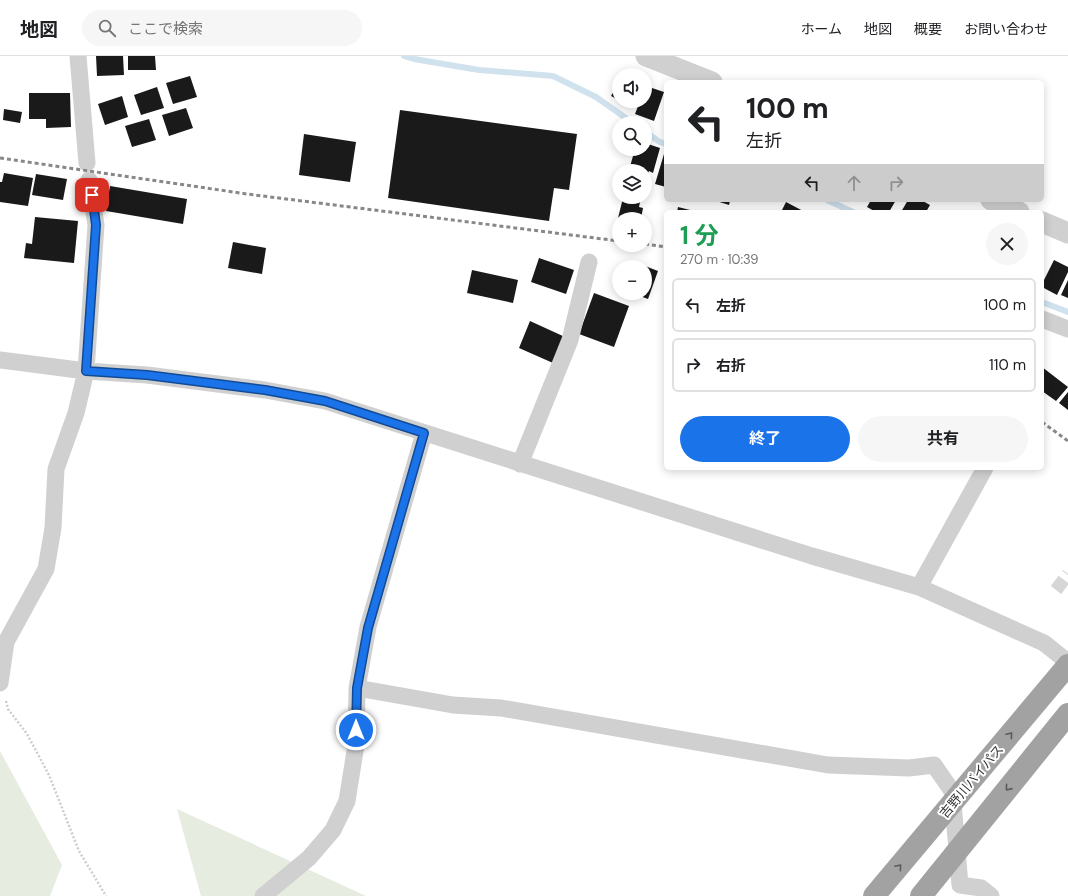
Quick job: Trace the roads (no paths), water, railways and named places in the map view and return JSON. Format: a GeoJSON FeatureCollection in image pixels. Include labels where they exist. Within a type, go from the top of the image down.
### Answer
{"type":"FeatureCollection","features":[{"type":"Feature","properties":{"kind":"highway","name":"吉野川バイパス"},"geometry":{"type":"LineString","coordinates":[[874,896],[1068,665]]}},
{"type":"Feature","properties":{"kind":"highway"},"geometry":{"type":"LineString","coordinates":[[921,896],[1068,714]]}},
{"type":"Feature","properties":{"kind":"street"},"geometry":{"type":"LineString","coordinates":[[78,56],[87,163]]}},
{"type":"Feature","properties":{"kind":"street"},"geometry":{"type":"LineString","coordinates":[[646,56],[707,80]]}},
{"type":"Feature","properties":{"kind":"street"},"geometry":{"type":"LineString","coordinates":[[2,690],[6,642],[46,569],[52,528],[56,469],[76,413],[86,371],[96,225],[89,180]]}},
{"type":"Feature","properties":{"kind":"street"},"geometry":{"type":"LineString","coordinates":[[996,202],[1014,210]]}},
{"type":"Feature","properties":{"kind":"street"},"geometry":{"type":"LineString","coordinates":[[1044,223],[1068,233]]}},
{"type":"Feature","properties":{"kind":"street"},"geometry":{"type":"LineString","coordinates":[[520,464],[570,340],[589,262]]}},
{"type":"Feature","properties":{"kind":"street"},"geometry":{"type":"LineString","coordinates":[[1044,320],[1068,329]]}},
{"type":"Feature","properties":{"kind":"street"},"geometry":{"type":"LineString","coordinates":[[0,360],[86,371],[147,375],[265,390],[325,401],[812,556],[919,587],[1044,643],[1068,662]]}},
{"type":"Feature","properties":{"kind":"street"},"geometry":{"type":"LineString","coordinates":[[262,896],[309,858],[333,830],[347,801],[356,745],[357,688],[368,628],[424,433]]}},
{"type":"Feature","properties":{"kind":"street"},"geometry":{"type":"LineString","coordinates":[[919,587],[984,470]]}},
{"type":"Feature","properties":{"kind":"street"},"geometry":{"type":"LineString","coordinates":[[357,688],[453,704],[501,708],[828,765],[909,768],[934,765],[952,791],[960,885],[981,888],[991,896]]}},
{"type":"Feature","properties":{"kind":"waterway"},"geometry":{"type":"LineString","coordinates":[[404,56],[479,70],[553,76],[596,97],[623,116]]}},
{"type":"Feature","properties":{"kind":"waterway"},"geometry":{"type":"LineString","coordinates":[[652,137],[664,143]]}},
{"type":"Feature","properties":{"kind":"waterway"},"geometry":{"type":"LineString","coordinates":[[831,202],[849,210]]}},
{"type":"Feature","properties":{"kind":"waterway"},"geometry":{"type":"LineString","coordinates":[[1044,303],[1068,312]]}},
{"type":"Feature","properties":{"kind":"tunnel"},"geometry":{"type":"LineString","coordinates":[[1056,590],[1068,574]]}},
{"type":"Feature","properties":{"kind":"railway"},"geometry":{"type":"LineString","coordinates":[[0,158],[247,194],[612,240]]}},
{"type":"Feature","properties":{"kind":"railway"},"geometry":{"type":"LineString","coordinates":[[652,245],[664,247]]}},
{"type":"Feature","properties":{"kind":"railway"},"geometry":{"type":"LineString","coordinates":[[1044,423],[1068,441]]}}]}
